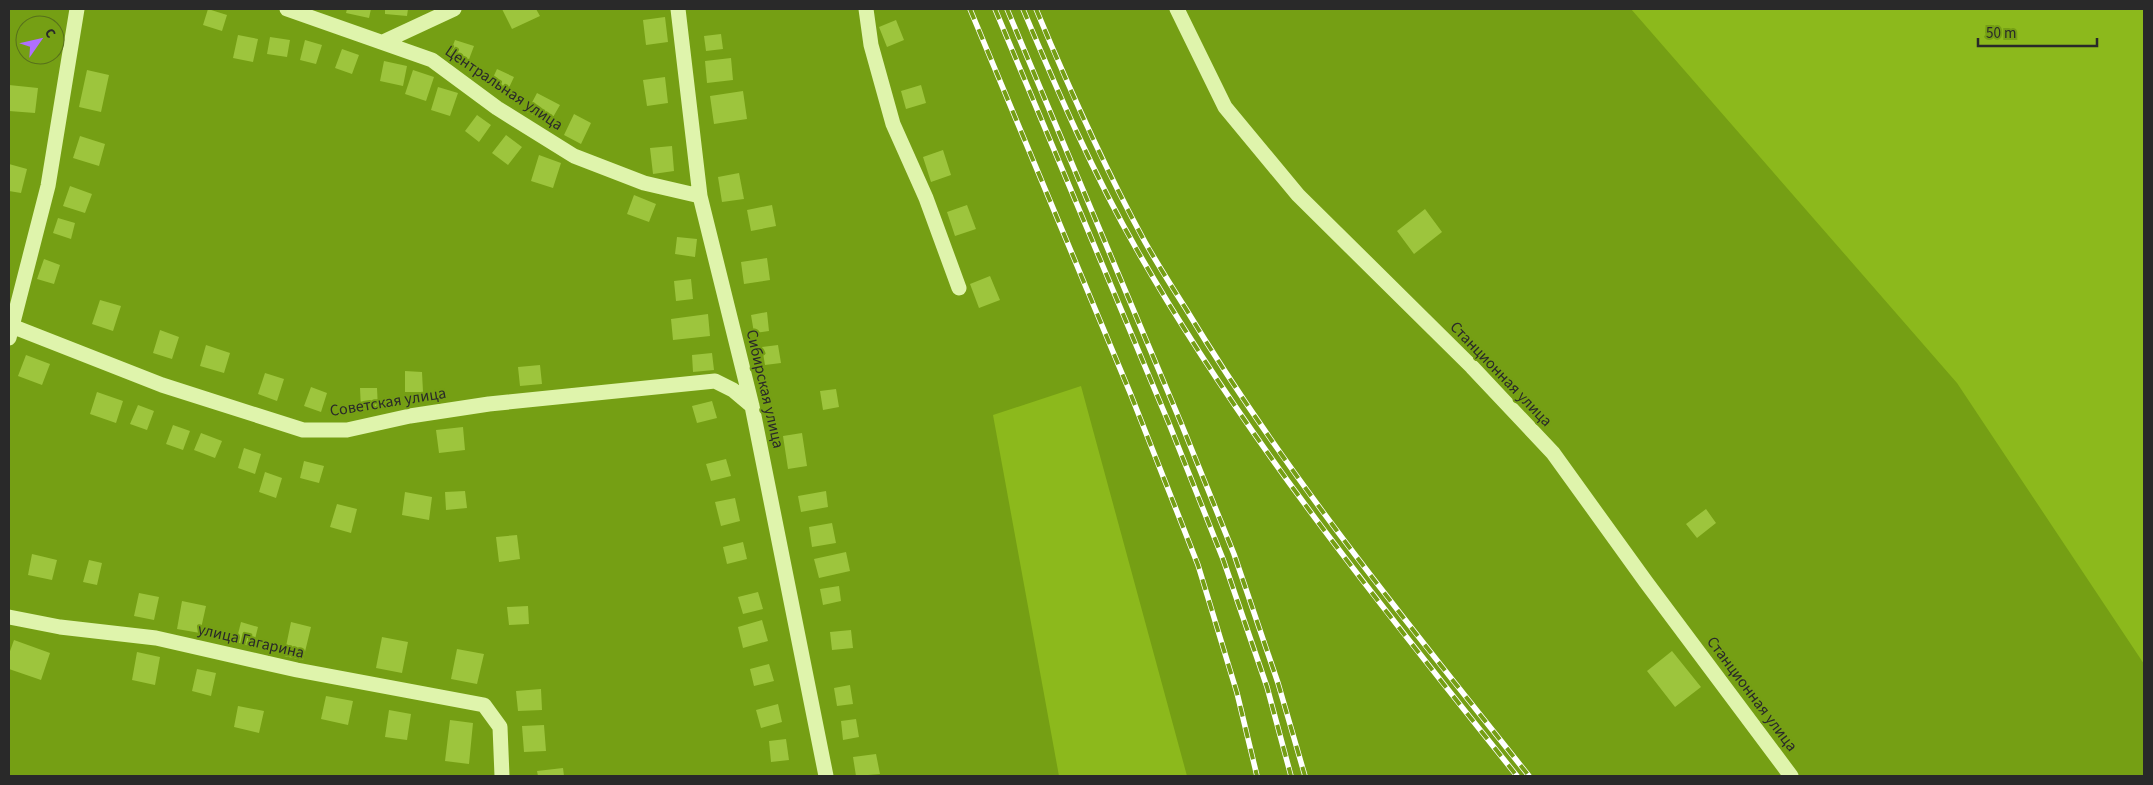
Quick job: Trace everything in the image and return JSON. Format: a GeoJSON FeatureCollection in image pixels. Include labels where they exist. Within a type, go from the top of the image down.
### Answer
{"type":"FeatureCollection","features":[{"type":"Feature","properties":{"kind":"street"},"geometry":{"type":"LineString","coordinates":[[10,330],[48,186],[76,9]]}},
{"type":"Feature","properties":{"kind":"street","name":"Центральная улица"},"geometry":{"type":"LineString","coordinates":[[287,9],[432,60],[497,108],[574,156],[644,184],[700,196]]}},
{"type":"Feature","properties":{"kind":"street"},"geometry":{"type":"LineString","coordinates":[[383,42],[454,9]]}},
{"type":"Feature","properties":{"kind":"street","name":"Сибирская улица"},"geometry":{"type":"LineString","coordinates":[[678,9],[700,196],[752,406],[826,776]]}},
{"type":"Feature","properties":{"kind":"street"},"geometry":{"type":"LineString","coordinates":[[866,9],[871,45],[893,124],[926,198],[959,288]]}},
{"type":"Feature","properties":{"kind":"street","name":"Станционная улица"},"geometry":{"type":"LineString","coordinates":[[1177,9],[1225,107],[1298,195],[1472,367],[1553,454],[1791,776]]}},
{"type":"Feature","properties":{"kind":"street","name":"Советская улица"},"geometry":{"type":"LineString","coordinates":[[10,330],[162,385],[303,430],[347,430],[410,416],[489,404],[715,381],[734,390],[752,406]]}},
{"type":"Feature","properties":{"kind":"street","name":"улица Гагарина"},"geometry":{"type":"LineString","coordinates":[[9,618],[60,627],[156,638],[297,670],[484,705],[500,727],[502,776]]}},
{"type":"Feature","properties":{"kind":"green space"},"geometry":{"type":"Polygon","coordinates":[[[1631,9],[2144,9],[2144,664],[1957,383],[1631,9]]]}},
{"type":"Feature","properties":{"kind":"green space"},"geometry":{"type":"Polygon","coordinates":[[[1081,386],[1187,776],[1059,776],[993,415],[1081,386]]]}},
{"type":"Feature","properties":{"kind":"building"},"geometry":{"type":"Polygon","coordinates":[[[208,9],[227,15],[222,31],[203,25],[208,9]]]}},
{"type":"Feature","properties":{"kind":"building"},"geometry":{"type":"Polygon","coordinates":[[[347,9],[371,9],[369,18],[346,13],[347,9]]]}},
{"type":"Feature","properties":{"kind":"building"},"geometry":{"type":"Polygon","coordinates":[[[385,9],[408,9],[407,16],[385,14],[385,9]]]}},
{"type":"Feature","properties":{"kind":"building"},"geometry":{"type":"Polygon","coordinates":[[[502,9],[536,9],[540,16],[512,29],[502,9]]]}},
{"type":"Feature","properties":{"kind":"building"},"geometry":{"type":"Polygon","coordinates":[[[665,17],[668,42],[646,45],[643,20],[665,17]]]}},
{"type":"Feature","properties":{"kind":"building"},"geometry":{"type":"Polygon","coordinates":[[[896,20],[904,40],[887,47],[879,27],[896,20]]]}},
{"type":"Feature","properties":{"kind":"building"},"geometry":{"type":"Polygon","coordinates":[[[721,34],[723,49],[706,51],[704,36],[721,34]]]}},
{"type":"Feature","properties":{"kind":"building"},"geometry":{"type":"Polygon","coordinates":[[[238,35],[258,39],[253,62],[233,58],[238,35]]]}},
{"type":"Feature","properties":{"kind":"building"},"geometry":{"type":"Polygon","coordinates":[[[270,37],[290,40],[287,57],[267,54],[270,37]]]}},
{"type":"Feature","properties":{"kind":"building"},"geometry":{"type":"Polygon","coordinates":[[[305,40],[322,45],[316,64],[300,60],[305,40]]]}},
{"type":"Feature","properties":{"kind":"building"},"geometry":{"type":"Polygon","coordinates":[[[455,40],[474,46],[468,62],[449,56],[455,40]]]}},
{"type":"Feature","properties":{"kind":"building"},"geometry":{"type":"Polygon","coordinates":[[[342,49],[359,55],[352,74],[335,68],[342,49]]]}},
{"type":"Feature","properties":{"kind":"building"},"geometry":{"type":"Polygon","coordinates":[[[731,58],[733,80],[707,83],[705,61],[731,58]]]}},
{"type":"Feature","properties":{"kind":"building"},"geometry":{"type":"Polygon","coordinates":[[[384,61],[407,66],[403,86],[380,81],[384,61]]]}},
{"type":"Feature","properties":{"kind":"building"},"geometry":{"type":"Polygon","coordinates":[[[497,69],[514,77],[507,92],[490,84],[497,69]]]}},
{"type":"Feature","properties":{"kind":"building"},"geometry":{"type":"Polygon","coordinates":[[[87,70],[109,75],[101,112],[79,107],[87,70]]]}},
{"type":"Feature","properties":{"kind":"building"},"geometry":{"type":"Polygon","coordinates":[[[413,70],[434,77],[426,101],[405,94],[413,70]]]}},
{"type":"Feature","properties":{"kind":"building"},"geometry":{"type":"Polygon","coordinates":[[[665,77],[668,103],[647,106],[643,80],[665,77]]]}},
{"type":"Feature","properties":{"kind":"building"},"geometry":{"type":"Polygon","coordinates":[[[9,85],[38,88],[35,113],[9,111],[9,85]]]}},
{"type":"Feature","properties":{"kind":"building"},"geometry":{"type":"Polygon","coordinates":[[[921,85],[926,103],[906,109],[901,91],[921,85]]]}},
{"type":"Feature","properties":{"kind":"building"},"geometry":{"type":"Polygon","coordinates":[[[438,87],[458,93],[450,116],[431,110],[438,87]]]}},
{"type":"Feature","properties":{"kind":"building"},"geometry":{"type":"Polygon","coordinates":[[[743,91],[747,119],[714,124],[710,96],[743,91]]]}},
{"type":"Feature","properties":{"kind":"building"},"geometry":{"type":"Polygon","coordinates":[[[537,93],[560,105],[549,124],[527,112],[537,93]]]}},
{"type":"Feature","properties":{"kind":"building"},"geometry":{"type":"Polygon","coordinates":[[[574,114],[591,123],[581,144],[564,135],[574,114]]]}},
{"type":"Feature","properties":{"kind":"building"},"geometry":{"type":"Polygon","coordinates":[[[477,115],[491,125],[479,142],[465,131],[477,115]]]}},
{"type":"Feature","properties":{"kind":"building"},"geometry":{"type":"Polygon","coordinates":[[[506,135],[522,147],[508,165],[492,153],[506,135]]]}},
{"type":"Feature","properties":{"kind":"building"},"geometry":{"type":"Polygon","coordinates":[[[80,136],[105,144],[99,166],[73,158],[80,136]]]}},
{"type":"Feature","properties":{"kind":"building"},"geometry":{"type":"Polygon","coordinates":[[[672,146],[674,171],[653,174],[650,148],[672,146]]]}},
{"type":"Feature","properties":{"kind":"building"},"geometry":{"type":"Polygon","coordinates":[[[943,150],[951,175],[931,182],[923,157],[943,150]]]}},
{"type":"Feature","properties":{"kind":"building"},"geometry":{"type":"Polygon","coordinates":[[[539,155],[561,163],[553,188],[531,181],[539,155]]]}},
{"type":"Feature","properties":{"kind":"building"},"geometry":{"type":"Polygon","coordinates":[[[9,164],[27,169],[21,193],[9,191],[9,164]]]}},
{"type":"Feature","properties":{"kind":"building"},"geometry":{"type":"Polygon","coordinates":[[[739,173],[744,199],[722,202],[718,177],[739,173]]]}},
{"type":"Feature","properties":{"kind":"building"},"geometry":{"type":"Polygon","coordinates":[[[70,186],[92,194],[85,213],[63,206],[70,186]]]}},
{"type":"Feature","properties":{"kind":"building"},"geometry":{"type":"Polygon","coordinates":[[[634,195],[656,204],[649,222],[627,214],[634,195]]]}},
{"type":"Feature","properties":{"kind":"building"},"geometry":{"type":"Polygon","coordinates":[[[772,205],[776,226],[751,231],[747,210],[772,205]]]}},
{"type":"Feature","properties":{"kind":"building"},"geometry":{"type":"Polygon","coordinates":[[[967,205],[976,229],[955,236],[947,212],[967,205]]]}},
{"type":"Feature","properties":{"kind":"building"},"geometry":{"type":"Polygon","coordinates":[[[1425,209],[1442,232],[1414,254],[1397,231],[1425,209]]]}},
{"type":"Feature","properties":{"kind":"building"},"geometry":{"type":"Polygon","coordinates":[[[58,218],[75,223],[71,239],[53,233],[58,218]]]}},
{"type":"Feature","properties":{"kind":"building"},"geometry":{"type":"Polygon","coordinates":[[[677,237],[697,239],[695,257],[675,254],[677,237]]]}},
{"type":"Feature","properties":{"kind":"building"},"geometry":{"type":"Polygon","coordinates":[[[767,258],[770,280],[744,284],[741,262],[767,258]]]}},
{"type":"Feature","properties":{"kind":"building"},"geometry":{"type":"Polygon","coordinates":[[[44,259],[60,265],[54,284],[37,279],[44,259]]]}},
{"type":"Feature","properties":{"kind":"building"},"geometry":{"type":"Polygon","coordinates":[[[990,276],[1000,300],[979,308],[970,284],[990,276]]]}},
{"type":"Feature","properties":{"kind":"building"},"geometry":{"type":"Polygon","coordinates":[[[691,279],[693,299],[676,301],[674,281],[691,279]]]}},
{"type":"Feature","properties":{"kind":"building"},"geometry":{"type":"Polygon","coordinates":[[[100,300],[121,306],[113,331],[92,324],[100,300]]]}},
{"type":"Feature","properties":{"kind":"building"},"geometry":{"type":"Polygon","coordinates":[[[767,312],[769,331],[754,333],[751,315],[767,312]]]}},
{"type":"Feature","properties":{"kind":"building"},"geometry":{"type":"Polygon","coordinates":[[[708,314],[710,336],[673,340],[671,319],[708,314]]]}},
{"type":"Feature","properties":{"kind":"building"},"geometry":{"type":"Polygon","coordinates":[[[160,330],[179,337],[172,359],[153,353],[160,330]]]}},
{"type":"Feature","properties":{"kind":"building"},"geometry":{"type":"Polygon","coordinates":[[[206,345],[230,353],[224,373],[200,366],[206,345]]]}},
{"type":"Feature","properties":{"kind":"building"},"geometry":{"type":"Polygon","coordinates":[[[778,345],[781,363],[765,365],[762,347],[778,345]]]}},
{"type":"Feature","properties":{"kind":"building"},"geometry":{"type":"Polygon","coordinates":[[[712,353],[714,370],[693,372],[692,355],[712,353]]]}},
{"type":"Feature","properties":{"kind":"building"},"geometry":{"type":"Polygon","coordinates":[[[26,355],[50,364],[42,385],[18,376],[26,355]]]}},
{"type":"Feature","properties":{"kind":"building"},"geometry":{"type":"Polygon","coordinates":[[[540,365],[542,384],[520,386],[518,367],[540,365]]]}},
{"type":"Feature","properties":{"kind":"building"},"geometry":{"type":"Polygon","coordinates":[[[405,371],[422,372],[423,392],[405,392],[405,371]]]}},
{"type":"Feature","properties":{"kind":"building"},"geometry":{"type":"Polygon","coordinates":[[[265,373],[284,379],[277,401],[258,394],[265,373]]]}},
{"type":"Feature","properties":{"kind":"building"},"geometry":{"type":"Polygon","coordinates":[[[311,387],[327,393],[321,412],[304,406],[311,387]]]}},
{"type":"Feature","properties":{"kind":"building"},"geometry":{"type":"Polygon","coordinates":[[[360,388],[377,388],[378,408],[361,409],[360,388]]]}},
{"type":"Feature","properties":{"kind":"building"},"geometry":{"type":"Polygon","coordinates":[[[836,389],[839,407],[823,410],[820,391],[836,389]]]}},
{"type":"Feature","properties":{"kind":"building"},"geometry":{"type":"Polygon","coordinates":[[[97,392],[123,401],[116,423],[90,414],[97,392]]]}},
{"type":"Feature","properties":{"kind":"building"},"geometry":{"type":"Polygon","coordinates":[[[712,401],[717,418],[697,423],[692,406],[712,401]]]}},
{"type":"Feature","properties":{"kind":"building"},"geometry":{"type":"Polygon","coordinates":[[[138,405],[154,411],[147,430],[130,424],[138,405]]]}},
{"type":"Feature","properties":{"kind":"building"},"geometry":{"type":"Polygon","coordinates":[[[173,425],[190,431],[183,450],[166,444],[173,425]]]}},
{"type":"Feature","properties":{"kind":"building"},"geometry":{"type":"Polygon","coordinates":[[[463,427],[465,450],[439,453],[436,430],[463,427]]]}},
{"type":"Feature","properties":{"kind":"building"},"geometry":{"type":"Polygon","coordinates":[[[201,433],[222,441],[215,458],[194,450],[201,433]]]}},
{"type":"Feature","properties":{"kind":"building"},"geometry":{"type":"Polygon","coordinates":[[[802,433],[807,466],[788,469],[783,436],[802,433]]]}},
{"type":"Feature","properties":{"kind":"building"},"geometry":{"type":"Polygon","coordinates":[[[244,448],[261,454],[255,474],[238,468],[244,448]]]}},
{"type":"Feature","properties":{"kind":"building"},"geometry":{"type":"Polygon","coordinates":[[[726,459],[731,476],[711,481],[706,464],[726,459]]]}},
{"type":"Feature","properties":{"kind":"building"},"geometry":{"type":"Polygon","coordinates":[[[304,461],[324,466],[319,483],[300,478],[304,461]]]}},
{"type":"Feature","properties":{"kind":"building"},"geometry":{"type":"Polygon","coordinates":[[[265,472],[282,478],[276,498],[259,492],[265,472]]]}},
{"type":"Feature","properties":{"kind":"building"},"geometry":{"type":"Polygon","coordinates":[[[465,491],[467,508],[446,510],[445,492],[465,491]]]}},
{"type":"Feature","properties":{"kind":"building"},"geometry":{"type":"Polygon","coordinates":[[[826,491],[828,507],[801,512],[798,496],[826,491]]]}},
{"type":"Feature","properties":{"kind":"building"},"geometry":{"type":"Polygon","coordinates":[[[405,492],[432,497],[429,520],[402,515],[405,492]]]}},
{"type":"Feature","properties":{"kind":"building"},"geometry":{"type":"Polygon","coordinates":[[[735,498],[740,521],[721,526],[715,502],[735,498]]]}},
{"type":"Feature","properties":{"kind":"building"},"geometry":{"type":"Polygon","coordinates":[[[337,504],[357,509],[351,533],[330,527],[337,504]]]}},
{"type":"Feature","properties":{"kind":"building"},"geometry":{"type":"Polygon","coordinates":[[[1706,509],[1716,523],[1697,538],[1686,524],[1706,509]]]}},
{"type":"Feature","properties":{"kind":"building"},"geometry":{"type":"Polygon","coordinates":[[[832,523],[836,543],[812,547],[809,527],[832,523]]]}},
{"type":"Feature","properties":{"kind":"building"},"geometry":{"type":"Polygon","coordinates":[[[517,535],[520,559],[499,562],[496,537],[517,535]]]}},
{"type":"Feature","properties":{"kind":"building"},"geometry":{"type":"Polygon","coordinates":[[[743,542],[747,559],[727,564],[723,547],[743,542]]]}},
{"type":"Feature","properties":{"kind":"building"},"geometry":{"type":"Polygon","coordinates":[[[846,552],[850,571],[819,578],[814,559],[846,552]]]}},
{"type":"Feature","properties":{"kind":"building"},"geometry":{"type":"Polygon","coordinates":[[[32,554],[57,560],[52,580],[28,575],[32,554]]]}},
{"type":"Feature","properties":{"kind":"building"},"geometry":{"type":"Polygon","coordinates":[[[89,560],[102,563],[97,585],[83,582],[89,560]]]}},
{"type":"Feature","properties":{"kind":"building"},"geometry":{"type":"Polygon","coordinates":[[[839,586],[841,601],[823,605],[820,589],[839,586]]]}},
{"type":"Feature","properties":{"kind":"building"},"geometry":{"type":"Polygon","coordinates":[[[758,592],[763,609],[743,614],[738,597],[758,592]]]}},
{"type":"Feature","properties":{"kind":"building"},"geometry":{"type":"Polygon","coordinates":[[[139,593],[159,597],[154,620],[134,616],[139,593]]]}},
{"type":"Feature","properties":{"kind":"building"},"geometry":{"type":"Polygon","coordinates":[[[182,601],[206,606],[200,633],[177,629],[182,601]]]}},
{"type":"Feature","properties":{"kind":"building"},"geometry":{"type":"Polygon","coordinates":[[[528,606],[529,624],[509,625],[507,607],[528,606]]]}},
{"type":"Feature","properties":{"kind":"building"},"geometry":{"type":"Polygon","coordinates":[[[762,620],[768,641],[743,648],[738,627],[762,620]]]}},
{"type":"Feature","properties":{"kind":"building"},"geometry":{"type":"Polygon","coordinates":[[[241,622],[258,627],[253,647],[236,642],[241,622]]]}},
{"type":"Feature","properties":{"kind":"building"},"geometry":{"type":"Polygon","coordinates":[[[291,622],[311,627],[303,660],[284,656],[291,622]]]}},
{"type":"Feature","properties":{"kind":"building"},"geometry":{"type":"Polygon","coordinates":[[[851,630],[853,648],[832,650],[830,632],[851,630]]]}},
{"type":"Feature","properties":{"kind":"building"},"geometry":{"type":"Polygon","coordinates":[[[382,637],[408,642],[402,673],[376,668],[382,637]]]}},
{"type":"Feature","properties":{"kind":"building"},"geometry":{"type":"Polygon","coordinates":[[[14,640],[50,653],[41,680],[9,669],[9,654],[14,640]]]}},
{"type":"Feature","properties":{"kind":"building"},"geometry":{"type":"Polygon","coordinates":[[[457,649],[484,654],[477,684],[451,679],[457,649]]]}},
{"type":"Feature","properties":{"kind":"building"},"geometry":{"type":"Polygon","coordinates":[[[1672,651],[1701,687],[1675,707],[1647,671],[1672,651]]]}},
{"type":"Feature","properties":{"kind":"building"},"geometry":{"type":"Polygon","coordinates":[[[137,652],[160,657],[155,685],[132,680],[137,652]]]}},
{"type":"Feature","properties":{"kind":"building"},"geometry":{"type":"Polygon","coordinates":[[[769,664],[774,681],[754,686],[750,669],[769,664]]]}},
{"type":"Feature","properties":{"kind":"building"},"geometry":{"type":"Polygon","coordinates":[[[197,669],[216,673],[211,696],[192,691],[197,669]]]}},
{"type":"Feature","properties":{"kind":"building"},"geometry":{"type":"Polygon","coordinates":[[[850,685],[853,704],[837,706],[834,688],[850,685]]]}},
{"type":"Feature","properties":{"kind":"building"},"geometry":{"type":"Polygon","coordinates":[[[541,689],[542,710],[518,711],[516,691],[541,689]]]}},
{"type":"Feature","properties":{"kind":"building"},"geometry":{"type":"Polygon","coordinates":[[[326,696],[353,701],[348,725],[321,719],[326,696]]]}},
{"type":"Feature","properties":{"kind":"building"},"geometry":{"type":"Polygon","coordinates":[[[778,704],[782,722],[761,728],[756,710],[778,704]]]}},
{"type":"Feature","properties":{"kind":"building"},"geometry":{"type":"Polygon","coordinates":[[[238,706],[264,711],[259,733],[234,727],[238,706]]]}},
{"type":"Feature","properties":{"kind":"building"},"geometry":{"type":"Polygon","coordinates":[[[389,710],[411,714],[407,740],[385,737],[389,710]]]}},
{"type":"Feature","properties":{"kind":"building"},"geometry":{"type":"Polygon","coordinates":[[[856,719],[859,737],[843,740],[841,721],[856,719]]]}},
{"type":"Feature","properties":{"kind":"building"},"geometry":{"type":"Polygon","coordinates":[[[450,720],[473,723],[469,764],[445,761],[450,720]]]}},
{"type":"Feature","properties":{"kind":"building"},"geometry":{"type":"Polygon","coordinates":[[[544,725],[546,751],[524,752],[522,726],[544,725]]]}},
{"type":"Feature","properties":{"kind":"building"},"geometry":{"type":"Polygon","coordinates":[[[786,739],[789,760],[771,762],[769,741],[786,739]]]}},
{"type":"Feature","properties":{"kind":"building"},"geometry":{"type":"Polygon","coordinates":[[[876,754],[880,774],[856,776],[853,757],[876,754]]]}},
{"type":"Feature","properties":{"kind":"building"},"geometry":{"type":"Polygon","coordinates":[[[563,768],[564,776],[538,776],[537,771],[563,768]]]}},
{"type":"Feature","properties":{"kind":"railway"},"geometry":{"type":"LineString","coordinates":[[970,9],[1131,395],[1198,565],[1237,693],[1257,776]]}},
{"type":"Feature","properties":{"kind":"railway"},"geometry":{"type":"LineString","coordinates":[[995,9],[1170,426],[1223,559],[1267,687],[1291,776]]}},
{"type":"Feature","properties":{"kind":"railway"},"geometry":{"type":"LineString","coordinates":[[1007,9],[1234,554],[1278,683],[1305,776]]}},
{"type":"Feature","properties":{"kind":"railway"},"geometry":{"type":"LineString","coordinates":[[1023,9],[1062,101],[1105,191],[1137,250],[1179,320],[1269,455],[1317,520],[1517,776]]}},
{"type":"Feature","properties":{"kind":"railway"},"geometry":{"type":"LineString","coordinates":[[1036,9],[1088,127],[1130,214],[1160,268],[1225,371],[1265,431],[1350,548],[1529,776]]}}]}
